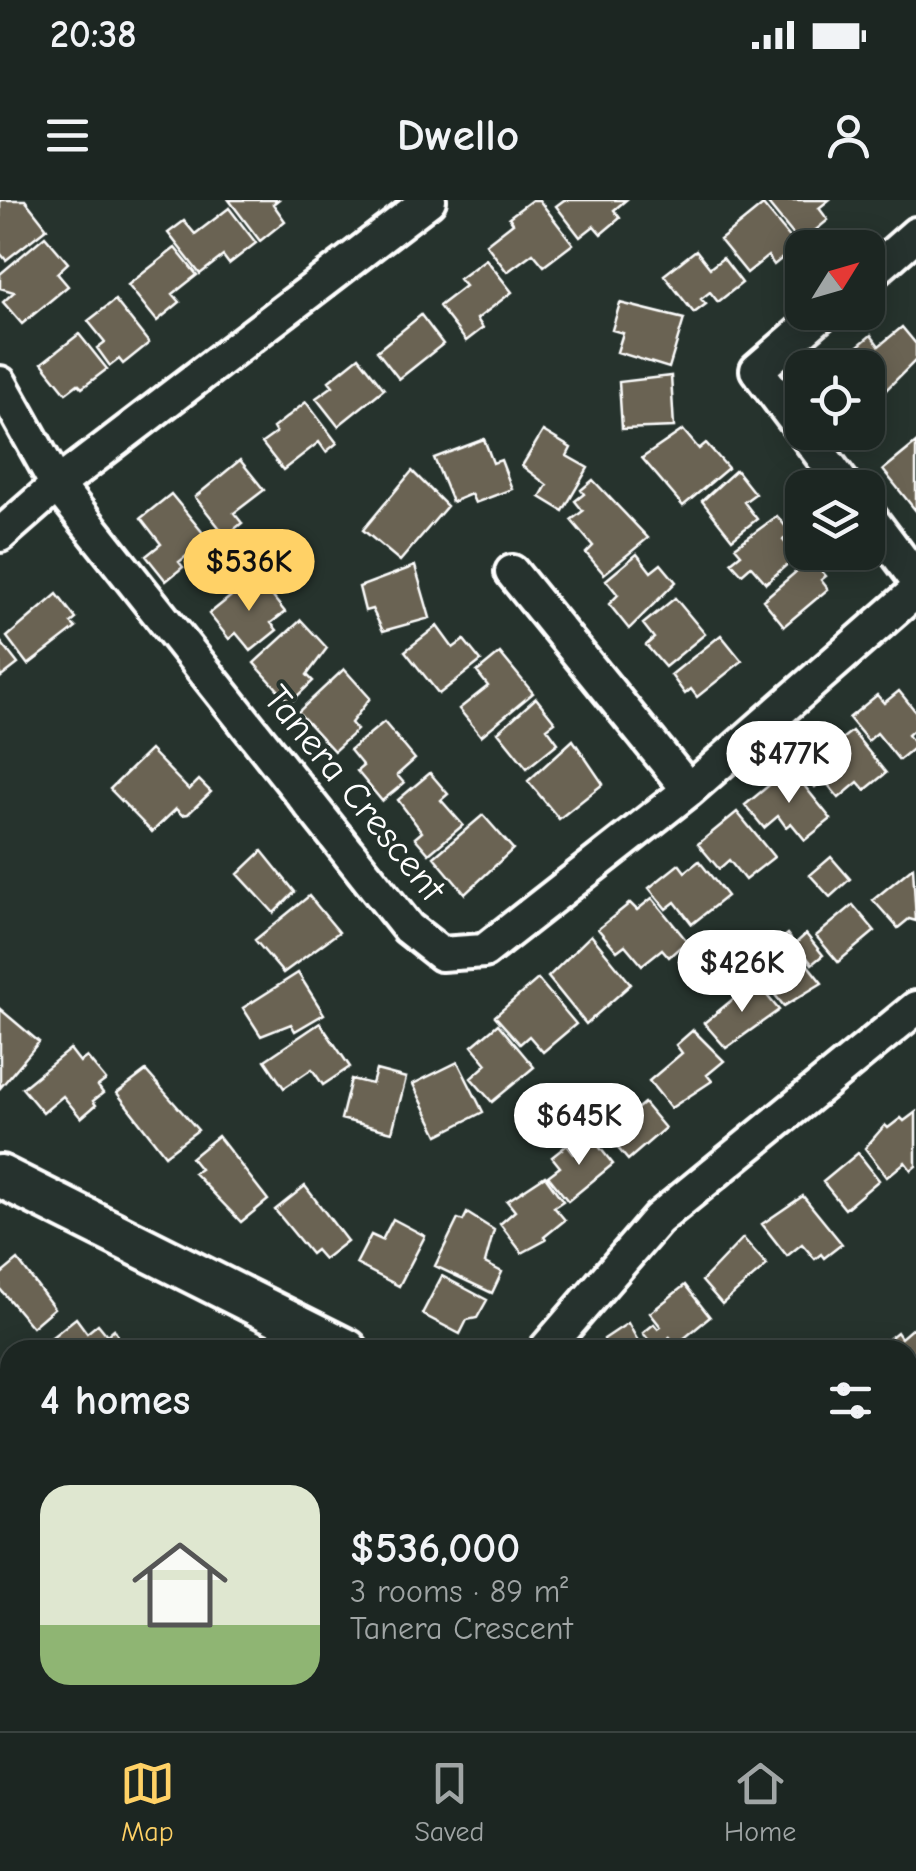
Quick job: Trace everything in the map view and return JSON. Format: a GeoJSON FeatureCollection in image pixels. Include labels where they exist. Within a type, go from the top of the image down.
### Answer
{"type":"FeatureCollection","features":[{"type":"Feature","properties":{"kind":"main road"},"geometry":{"type":"LineString","coordinates":[[0,1176],[327,1340]]}},
{"type":"Feature","properties":{"kind":"street"},"geometry":{"type":"LineString","coordinates":[[0,535],[429,200]]}},
{"type":"Feature","properties":{"kind":"street"},"geometry":{"type":"LineString","coordinates":[[885,261],[916,234]]}},
{"type":"Feature","properties":{"kind":"street"},"geometry":{"type":"LineString","coordinates":[[785,406],[757,370],[803,330]]}},
{"type":"Feature","properties":{"kind":"street","name":"Tanera Crescent"},"geometry":{"type":"LineString","coordinates":[[0,383],[58,486],[408,928],[441,954],[484,951],[688,790],[916,590]]}},
{"type":"Feature","properties":{"kind":"street"},"geometry":{"type":"LineString","coordinates":[[885,538],[916,579]]}},
{"type":"Feature","properties":{"kind":"street"},"geometry":{"type":"LineString","coordinates":[[512,572],[688,790]]}},
{"type":"Feature","properties":{"kind":"street"},"geometry":{"type":"LineString","coordinates":[[554,1340],[658,1219],[916,1008]]}},
{"type":"Feature","properties":{"kind":"building"},"geometry":{"type":"Polygon","coordinates":[[[0,200],[25,200],[47,228],[6,260],[0,253],[0,200]]]}},
{"type":"Feature","properties":{"kind":"building"},"geometry":{"type":"Polygon","coordinates":[[[229,200],[278,200],[273,204],[285,221],[260,241],[229,200]]]}},
{"type":"Feature","properties":{"kind":"building"},"geometry":{"type":"Polygon","coordinates":[[[532,200],[539,200],[573,244],[544,266],[533,253],[507,272],[486,244],[513,223],[509,217],[532,200]]]}},
{"type":"Feature","properties":{"kind":"building"},"geometry":{"type":"Polygon","coordinates":[[[564,200],[626,200],[614,210],[620,218],[601,234],[594,226],[580,237],[556,206],[564,200]]]}},
{"type":"Feature","properties":{"kind":"building"},"geometry":{"type":"Polygon","coordinates":[[[765,200],[829,200],[819,208],[828,220],[816,230],[789,230],[765,200]]]}},
{"type":"Feature","properties":{"kind":"building"},"geometry":{"type":"Polygon","coordinates":[[[763,205],[785,232],[785,256],[774,265],[768,256],[747,273],[720,240],[763,205]]]}},
{"type":"Feature","properties":{"kind":"building"},"geometry":{"type":"Polygon","coordinates":[[[229,208],[256,243],[229,264],[223,256],[200,274],[168,233],[184,221],[195,234],[229,208]]]}},
{"type":"Feature","properties":{"kind":"building"},"geometry":{"type":"Polygon","coordinates":[[[45,236],[68,263],[57,273],[68,286],[22,324],[3,302],[14,292],[0,288],[0,274],[45,236]]]}},
{"type":"Feature","properties":{"kind":"building"},"geometry":{"type":"Polygon","coordinates":[[[175,248],[197,275],[173,294],[180,302],[157,321],[128,285],[175,248]]]}},
{"type":"Feature","properties":{"kind":"building"},"geometry":{"type":"Polygon","coordinates":[[[696,250],[710,268],[723,258],[742,283],[718,302],[710,292],[701,299],[706,304],[694,313],[664,275],[696,250]]]}},
{"type":"Feature","properties":{"kind":"building"},"geometry":{"type":"Polygon","coordinates":[[[486,259],[512,292],[477,319],[483,328],[466,341],[439,306],[465,286],[459,279],[486,259]]]}},
{"type":"Feature","properties":{"kind":"building"},"geometry":{"type":"Polygon","coordinates":[[[115,300],[149,343],[123,364],[119,359],[110,366],[97,348],[105,342],[88,321],[115,300]]]}},
{"type":"Feature","properties":{"kind":"building"},"geometry":{"type":"Polygon","coordinates":[[[620,303],[684,319],[669,368],[617,352],[623,333],[612,330],[620,303]]]}},
{"type":"Feature","properties":{"kind":"building"},"geometry":{"type":"Polygon","coordinates":[[[421,315],[443,344],[399,379],[377,351],[421,315]]]}},
{"type":"Feature","properties":{"kind":"building"},"geometry":{"type":"Polygon","coordinates":[[[902,327],[916,344],[916,360],[885,391],[885,350],[853,350],[871,335],[879,346],[902,327]]]}},
{"type":"Feature","properties":{"kind":"building"},"geometry":{"type":"Polygon","coordinates":[[[79,334],[107,369],[82,388],[78,384],[66,393],[42,363],[79,334]]]}},
{"type":"Feature","properties":{"kind":"building"},"geometry":{"type":"Polygon","coordinates":[[[359,357],[384,389],[338,426],[316,398],[333,386],[329,381],[359,357]]]}},
{"type":"Feature","properties":{"kind":"building"},"geometry":{"type":"Polygon","coordinates":[[[671,376],[674,427],[622,429],[619,382],[671,376]]]}},
{"type":"Feature","properties":{"kind":"building"},"geometry":{"type":"Polygon","coordinates":[[[306,402],[337,443],[326,452],[319,442],[283,470],[262,443],[276,433],[273,428],[306,402]]]}},
{"type":"Feature","properties":{"kind":"building"},"geometry":{"type":"Polygon","coordinates":[[[683,430],[699,449],[706,443],[728,468],[683,506],[642,458],[683,430]]]}},
{"type":"Feature","properties":{"kind":"building"},"geometry":{"type":"Polygon","coordinates":[[[543,431],[571,448],[567,456],[588,468],[563,511],[540,497],[547,485],[522,466],[543,431]]]}},
{"type":"Feature","properties":{"kind":"building"},"geometry":{"type":"Polygon","coordinates":[[[484,439],[493,463],[501,460],[512,489],[475,503],[471,494],[452,502],[434,458],[484,439]]]}},
{"type":"Feature","properties":{"kind":"building"},"geometry":{"type":"Polygon","coordinates":[[[916,443],[916,511],[885,470],[916,443]]]}},
{"type":"Feature","properties":{"kind":"building"},"geometry":{"type":"Polygon","coordinates":[[[240,460],[264,490],[234,513],[242,523],[226,536],[195,497],[240,460]]]}},
{"type":"Feature","properties":{"kind":"building"},"geometry":{"type":"Polygon","coordinates":[[[736,470],[755,494],[744,502],[757,519],[732,539],[702,501],[736,470]]]}},
{"type":"Feature","properties":{"kind":"building"},"geometry":{"type":"Polygon","coordinates":[[[412,471],[447,506],[400,561],[363,530],[412,471]]]}},
{"type":"Feature","properties":{"kind":"building"},"geometry":{"type":"Polygon","coordinates":[[[593,480],[648,538],[604,574],[586,553],[593,546],[571,520],[583,511],[575,501],[593,480]]]}},
{"type":"Feature","properties":{"kind":"building"},"geometry":{"type":"Polygon","coordinates":[[[171,494],[208,539],[179,562],[183,567],[166,581],[146,556],[161,544],[141,518],[171,494]]]}},
{"type":"Feature","properties":{"kind":"building"},"geometry":{"type":"Polygon","coordinates":[[[777,516],[785,526],[785,566],[766,583],[751,566],[742,574],[731,562],[741,554],[735,547],[777,516]]]}},
{"type":"Feature","properties":{"kind":"building"},"geometry":{"type":"Polygon","coordinates":[[[637,554],[651,572],[661,564],[676,582],[629,629],[609,604],[618,595],[606,580],[637,554]]]}},
{"type":"Feature","properties":{"kind":"building"},"geometry":{"type":"Polygon","coordinates":[[[415,566],[430,618],[383,631],[372,609],[365,611],[359,587],[415,566]]]}},
{"type":"Feature","properties":{"kind":"building"},"geometry":{"type":"Polygon","coordinates":[[[798,570],[821,570],[826,576],[821,580],[828,589],[784,626],[763,600],[798,570]]]}},
{"type":"Feature","properties":{"kind":"building"},"geometry":{"type":"Polygon","coordinates":[[[256,576],[285,612],[271,623],[277,630],[251,651],[236,633],[229,639],[209,614],[256,576]]]}},
{"type":"Feature","properties":{"kind":"building"},"geometry":{"type":"Polygon","coordinates":[[[57,594],[76,619],[71,623],[76,628],[28,665],[7,637],[57,594]]]}},
{"type":"Feature","properties":{"kind":"building"},"geometry":{"type":"Polygon","coordinates":[[[675,598],[705,634],[665,667],[646,645],[654,638],[643,624],[675,598]]]}},
{"type":"Feature","properties":{"kind":"building"},"geometry":{"type":"Polygon","coordinates":[[[301,620],[327,648],[307,675],[313,681],[290,703],[254,663],[301,620]]]}},
{"type":"Feature","properties":{"kind":"building"},"geometry":{"type":"Polygon","coordinates":[[[437,626],[453,648],[464,640],[481,661],[439,694],[405,651],[437,626]]]}},
{"type":"Feature","properties":{"kind":"building"},"geometry":{"type":"Polygon","coordinates":[[[721,635],[742,661],[697,697],[691,689],[685,694],[671,675],[721,635]]]}},
{"type":"Feature","properties":{"kind":"building"},"geometry":{"type":"Polygon","coordinates":[[[0,641],[18,664],[0,678],[0,641]]]}},
{"type":"Feature","properties":{"kind":"building"},"geometry":{"type":"Polygon","coordinates":[[[500,653],[533,693],[481,736],[459,709],[488,686],[477,672],[500,653]]]}},
{"type":"Feature","properties":{"kind":"building"},"geometry":{"type":"Polygon","coordinates":[[[344,669],[370,698],[351,723],[357,730],[334,751],[298,712],[344,669]]]}},
{"type":"Feature","properties":{"kind":"building"},"geometry":{"type":"Polygon","coordinates":[[[899,691],[916,712],[916,728],[908,735],[916,746],[899,760],[877,733],[868,741],[849,718],[877,695],[884,703],[899,691]]]}},
{"type":"Feature","properties":{"kind":"building"},"geometry":{"type":"Polygon","coordinates":[[[536,698],[555,722],[547,728],[558,743],[527,768],[498,732],[536,698]]]}},
{"type":"Feature","properties":{"kind":"building"},"geometry":{"type":"Polygon","coordinates":[[[384,722],[415,759],[397,775],[404,783],[382,801],[357,771],[363,766],[350,750],[384,722]]]}},
{"type":"Feature","properties":{"kind":"building"},"geometry":{"type":"Polygon","coordinates":[[[852,731],[886,773],[865,790],[858,782],[839,798],[824,780],[815,787],[796,763],[828,737],[834,745],[852,731]]]}},
{"type":"Feature","properties":{"kind":"building"},"geometry":{"type":"Polygon","coordinates":[[[573,740],[603,784],[559,819],[528,781],[573,740]]]}},
{"type":"Feature","properties":{"kind":"building"},"geometry":{"type":"Polygon","coordinates":[[[150,750],[189,790],[199,780],[211,792],[188,814],[182,815],[176,809],[152,832],[110,789],[150,750]]]}},
{"type":"Feature","properties":{"kind":"building"},"geometry":{"type":"Polygon","coordinates":[[[790,768],[831,819],[805,840],[791,823],[786,827],[778,816],[764,828],[745,805],[790,768]]]}},
{"type":"Feature","properties":{"kind":"building"},"geometry":{"type":"Polygon","coordinates":[[[430,773],[448,794],[441,800],[463,825],[429,854],[415,838],[422,832],[398,800],[430,773]]]}},
{"type":"Feature","properties":{"kind":"building"},"geometry":{"type":"Polygon","coordinates":[[[737,812],[774,857],[745,880],[729,860],[719,869],[698,844],[737,812]]]}},
{"type":"Feature","properties":{"kind":"building"},"geometry":{"type":"Polygon","coordinates":[[[483,815],[513,849],[465,894],[434,857],[483,815]]]}},
{"type":"Feature","properties":{"kind":"building"},"geometry":{"type":"Polygon","coordinates":[[[262,851],[295,892],[274,913],[238,874],[262,851]]]}},
{"type":"Feature","properties":{"kind":"building"},"geometry":{"type":"Polygon","coordinates":[[[831,857],[850,879],[830,897],[810,875],[831,857]]]}},
{"type":"Feature","properties":{"kind":"building"},"geometry":{"type":"Polygon","coordinates":[[[699,861],[727,896],[692,924],[675,902],[666,909],[649,888],[679,864],[685,872],[699,861]]]}},
{"type":"Feature","properties":{"kind":"building"},"geometry":{"type":"Polygon","coordinates":[[[913,867],[916,921],[909,919],[898,928],[873,900],[913,867]]]}},
{"type":"Feature","properties":{"kind":"building"},"geometry":{"type":"Polygon","coordinates":[[[309,896],[339,932],[283,973],[255,940],[309,896]]]}},
{"type":"Feature","properties":{"kind":"building"},"geometry":{"type":"Polygon","coordinates":[[[652,898],[687,941],[669,957],[662,949],[642,965],[625,945],[617,951],[598,929],[630,903],[637,910],[652,898]]]}},
{"type":"Feature","properties":{"kind":"building"},"geometry":{"type":"Polygon","coordinates":[[[853,905],[875,931],[838,962],[816,936],[853,905]]]}},
{"type":"Feature","properties":{"kind":"building"},"geometry":{"type":"Polygon","coordinates":[[[787,934],[795,944],[806,934],[823,955],[812,964],[798,946],[795,949],[822,983],[784,1006],[758,974],[775,961],[766,951],[787,934]]]}},
{"type":"Feature","properties":{"kind":"building"},"geometry":{"type":"Polygon","coordinates":[[[591,935],[631,984],[586,1024],[548,977],[591,935]]]}},
{"type":"Feature","properties":{"kind":"building"},"geometry":{"type":"Polygon","coordinates":[[[298,973],[324,1014],[295,1031],[291,1024],[261,1036],[243,1008],[298,973]]]}},
{"type":"Feature","properties":{"kind":"building"},"geometry":{"type":"Polygon","coordinates":[[[538,979],[576,1024],[543,1052],[529,1036],[520,1044],[495,1016],[538,979]]]}},
{"type":"Feature","properties":{"kind":"building"},"geometry":{"type":"Polygon","coordinates":[[[755,981],[779,1010],[726,1048],[704,1023],[755,981]]]}},
{"type":"Feature","properties":{"kind":"building"},"geometry":{"type":"Polygon","coordinates":[[[0,1009],[39,1042],[0,1088],[0,1009]]]}},
{"type":"Feature","properties":{"kind":"building"},"geometry":{"type":"Polygon","coordinates":[[[320,1023],[350,1067],[323,1085],[312,1069],[284,1088],[265,1060],[320,1023]]]}},
{"type":"Feature","properties":{"kind":"building"},"geometry":{"type":"Polygon","coordinates":[[[498,1024],[534,1067],[492,1102],[471,1078],[487,1064],[472,1046],[498,1024]]]}},
{"type":"Feature","properties":{"kind":"building"},"geometry":{"type":"Polygon","coordinates":[[[693,1030],[724,1061],[707,1075],[712,1081],[671,1108],[649,1081],[682,1053],[676,1045],[693,1030]]]}},
{"type":"Feature","properties":{"kind":"building"},"geometry":{"type":"Polygon","coordinates":[[[70,1049],[80,1062],[87,1057],[106,1080],[98,1086],[103,1093],[93,1101],[96,1105],[81,1118],[63,1096],[43,1113],[22,1088],[70,1049]]]}},
{"type":"Feature","properties":{"kind":"building"},"geometry":{"type":"Polygon","coordinates":[[[458,1062],[483,1112],[438,1135],[413,1084],[458,1062]]]}},
{"type":"Feature","properties":{"kind":"building"},"geometry":{"type":"Polygon","coordinates":[[[376,1070],[406,1078],[392,1132],[341,1119],[351,1079],[372,1084],[376,1070]]]}},
{"type":"Feature","properties":{"kind":"building"},"geometry":{"type":"Polygon","coordinates":[[[146,1071],[198,1130],[165,1155],[117,1093],[146,1071]]]}},
{"type":"Feature","properties":{"kind":"building"},"geometry":{"type":"Polygon","coordinates":[[[644,1103],[665,1128],[628,1160],[606,1134],[644,1103]]]}},
{"type":"Feature","properties":{"kind":"building"},"geometry":{"type":"Polygon","coordinates":[[[916,1112],[916,1166],[911,1170],[905,1162],[887,1177],[865,1148],[885,1125],[888,1128],[916,1112]]]}},
{"type":"Feature","properties":{"kind":"building"},"geometry":{"type":"Polygon","coordinates":[[[218,1136],[268,1200],[241,1222],[194,1173],[200,1169],[191,1158],[218,1136]]]}},
{"type":"Feature","properties":{"kind":"building"},"geometry":{"type":"Polygon","coordinates":[[[593,1139],[613,1164],[568,1201],[548,1176],[560,1167],[552,1157],[567,1145],[574,1154],[593,1139]]]}},
{"type":"Feature","properties":{"kind":"building"},"geometry":{"type":"Polygon","coordinates":[[[858,1153],[879,1180],[845,1209],[823,1182],[858,1153]]]}},
{"type":"Feature","properties":{"kind":"building"},"geometry":{"type":"Polygon","coordinates":[[[545,1176],[563,1201],[554,1207],[565,1220],[544,1237],[546,1240],[522,1253],[500,1224],[515,1211],[507,1201],[545,1176]]]}},
{"type":"Feature","properties":{"kind":"building"},"geometry":{"type":"Polygon","coordinates":[[[305,1186],[347,1241],[324,1259],[316,1250],[311,1254],[275,1210],[305,1186]]]}},
{"type":"Feature","properties":{"kind":"building"},"geometry":{"type":"Polygon","coordinates":[[[803,1196],[842,1244],[824,1258],[821,1254],[815,1259],[802,1244],[787,1256],[762,1224],[803,1196]]]}},
{"type":"Feature","properties":{"kind":"building"},"geometry":{"type":"Polygon","coordinates":[[[467,1213],[494,1230],[485,1263],[502,1272],[492,1293],[435,1266],[458,1219],[463,1221],[467,1213]]]}},
{"type":"Feature","properties":{"kind":"building"},"geometry":{"type":"Polygon","coordinates":[[[393,1219],[425,1236],[399,1286],[356,1264],[371,1235],[382,1240],[393,1219]]]}},
{"type":"Feature","properties":{"kind":"building"},"geometry":{"type":"Polygon","coordinates":[[[743,1238],[767,1265],[722,1304],[702,1281],[743,1238]]]}},
{"type":"Feature","properties":{"kind":"building"},"geometry":{"type":"Polygon","coordinates":[[[18,1260],[54,1308],[32,1327],[0,1289],[0,1275],[18,1260]]]}},
{"type":"Feature","properties":{"kind":"building"},"geometry":{"type":"Polygon","coordinates":[[[442,1276],[487,1300],[477,1318],[467,1320],[460,1334],[422,1314],[442,1276]]]}},
{"type":"Feature","properties":{"kind":"building"},"geometry":{"type":"Polygon","coordinates":[[[685,1285],[710,1317],[682,1340],[669,1336],[671,1340],[649,1340],[643,1333],[654,1324],[658,1329],[661,1327],[650,1313],[685,1285]]]}},
{"type":"Feature","properties":{"kind":"building"},"geometry":{"type":"Polygon","coordinates":[[[76,1318],[87,1333],[98,1324],[107,1335],[114,1329],[120,1340],[48,1340],[76,1318]]]}},
{"type":"Feature","properties":{"kind":"building"},"geometry":{"type":"Polygon","coordinates":[[[628,1323],[637,1340],[604,1340],[628,1323]]]}},
{"type":"Feature","properties":{"kind":"building"},"geometry":{"type":"Polygon","coordinates":[[[915,1326],[915,1340],[887,1340],[897,1332],[901,1338],[915,1326]]]}}]}
